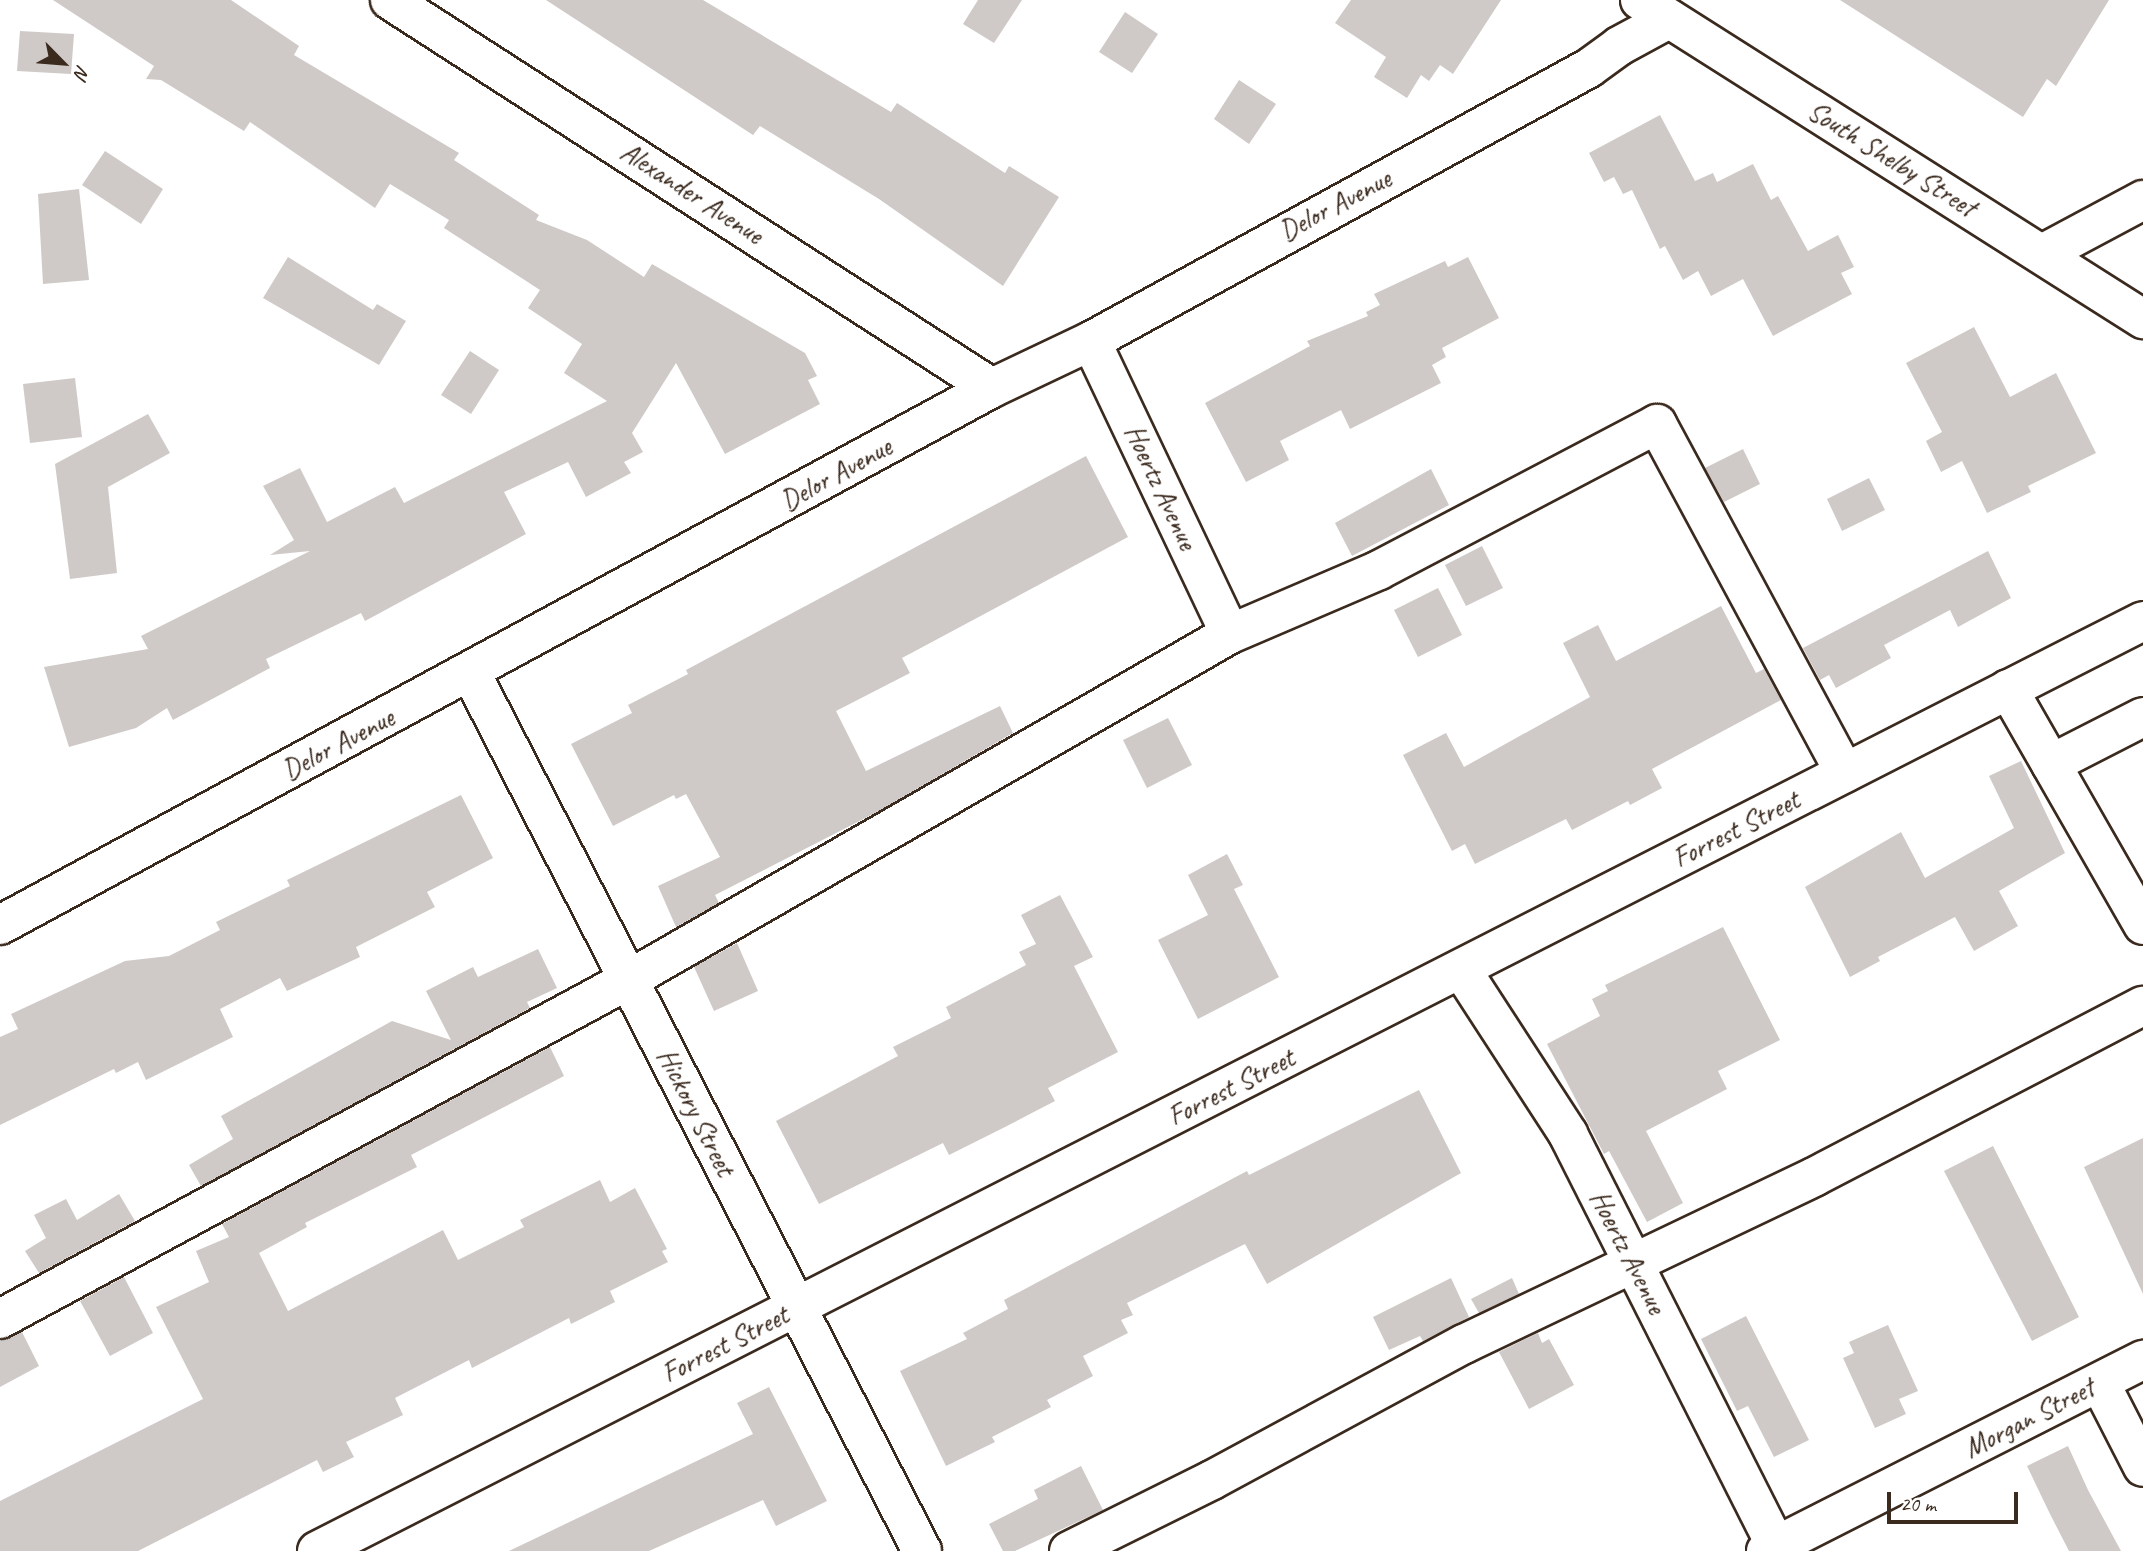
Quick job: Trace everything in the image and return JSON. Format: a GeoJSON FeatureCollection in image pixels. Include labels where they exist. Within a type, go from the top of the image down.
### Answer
{"type":"FeatureCollection","features":[{"type":"Feature","properties":{"kind":"street","name":"Alexander Avenue"},"geometry":{"type":"LineString","coordinates":[[390,0],[992,388]]}},
{"type":"Feature","properties":{"kind":"street","name":"Delor Avenue"},"geometry":{"type":"LineString","coordinates":[[0,925],[471,673],[992,388],[1091,341],[1590,68],[1619,46],[1655,10]]}},
{"type":"Feature","properties":{"kind":"street","name":"South Shelby Street"},"geometry":{"type":"LineString","coordinates":[[1655,10],[2143,320]]}},
{"type":"Feature","properties":{"kind":"street"},"geometry":{"type":"LineString","coordinates":[[2042,254],[2143,200]]}},
{"type":"Feature","properties":{"kind":"street","name":"Hoertz Avenue"},"geometry":{"type":"LineString","coordinates":[[1091,341],[1230,634]]}},
{"type":"Feature","properties":{"kind":"street"},"geometry":{"type":"LineString","coordinates":[[0,1319],[628,980],[1230,634],[1379,570],[1657,424],[1845,773]]}},
{"type":"Feature","properties":{"kind":"street","name":"Forrest Street"},"geometry":{"type":"LineString","coordinates":[[317,1551],[2143,621]]}},
{"type":"Feature","properties":{"kind":"street","name":"Hickory Street"},"geometry":{"type":"LineString","coordinates":[[471,673],[922,1551]]}},
{"type":"Feature","properties":{"kind":"street"},"geometry":{"type":"LineString","coordinates":[[2008,689],[2143,925]]}},
{"type":"Feature","properties":{"kind":"street"},"geometry":{"type":"LineString","coordinates":[[2051,764],[2143,717]]}},
{"type":"Feature","properties":{"kind":"street","name":"Hoertz Avenue"},"geometry":{"type":"LineString","coordinates":[[1461,969],[1568,1134],[1636,1265],[1771,1548]]}},
{"type":"Feature","properties":{"kind":"street"},"geometry":{"type":"LineString","coordinates":[[1069,1551],[1464,1344],[1636,1265],[2143,1006]]}},
{"type":"Feature","properties":{"kind":"street","name":"Morgan Street"},"geometry":{"type":"LineString","coordinates":[[1771,1548],[2143,1360]]}},
{"type":"Feature","properties":{"kind":"street"},"geometry":{"type":"LineString","coordinates":[[2100,1383],[2143,1466]]}},
{"type":"Feature","properties":{"kind":"building"},"geometry":{"type":"Polygon","coordinates":[[[53,0],[231,0],[299,46],[294,55],[459,153],[454,160],[539,215],[536,220],[587,240],[644,277],[652,264],[805,353],[817,376],[808,380],[820,404],[725,454],[676,363],[632,433],[643,452],[624,462],[631,473],[586,497],[568,462],[504,492],[526,534],[365,621],[361,613],[266,659],[270,668],[173,720],[167,708],[136,728],[69,747],[44,667],[148,649],[141,636],[310,551],[270,555],[294,540],[263,486],[300,468],[327,522],[395,487],[404,503],[607,401],[564,373],[582,344],[528,308],[540,290],[444,228],[449,220],[390,184],[375,208],[250,122],[244,131],[161,80],[146,79],[154,66],[53,0]]]}},
{"type":"Feature","properties":{"kind":"building"},"geometry":{"type":"Polygon","coordinates":[[[546,0],[703,0],[891,112],[897,103],[1005,173],[1009,166],[1059,197],[1003,286],[879,199],[760,126],[753,135],[546,0]]]}},
{"type":"Feature","properties":{"kind":"building"},"geometry":{"type":"Polygon","coordinates":[[[978,0],[1022,0],[994,43],[963,24],[978,0]]]}},
{"type":"Feature","properties":{"kind":"building"},"geometry":{"type":"Polygon","coordinates":[[[1351,0],[1501,0],[1453,74],[1440,65],[1429,81],[1421,75],[1407,98],[1374,77],[1386,57],[1335,23],[1351,0]]]}},
{"type":"Feature","properties":{"kind":"building"},"geometry":{"type":"Polygon","coordinates":[[[1840,0],[2109,0],[2056,86],[2047,79],[2023,117],[1840,0]]]}},
{"type":"Feature","properties":{"kind":"building"},"geometry":{"type":"Polygon","coordinates":[[[1125,12],[1158,34],[1132,73],[1099,52],[1125,12]]]}},
{"type":"Feature","properties":{"kind":"building"},"geometry":{"type":"Polygon","coordinates":[[[20,31],[74,34],[71,74],[17,71],[20,31]]]}},
{"type":"Feature","properties":{"kind":"building"},"geometry":{"type":"Polygon","coordinates":[[[1239,80],[1276,104],[1249,144],[1214,119],[1239,80]]]}},
{"type":"Feature","properties":{"kind":"building"},"geometry":{"type":"Polygon","coordinates":[[[1660,115],[1695,181],[1713,173],[1717,182],[1753,164],[1771,200],[1778,196],[1808,251],[1838,235],[1854,267],[1841,273],[1852,294],[1773,336],[1743,279],[1711,296],[1698,271],[1683,280],[1665,246],[1660,249],[1632,190],[1623,194],[1614,177],[1604,182],[1589,153],[1660,115]]]}},
{"type":"Feature","properties":{"kind":"building"},"geometry":{"type":"Polygon","coordinates":[[[105,151],[163,189],[141,224],[82,185],[105,151]]]}},
{"type":"Feature","properties":{"kind":"building"},"geometry":{"type":"Polygon","coordinates":[[[79,189],[89,280],[43,284],[38,194],[79,189]]]}},
{"type":"Feature","properties":{"kind":"building"},"geometry":{"type":"Polygon","coordinates":[[[288,257],[373,310],[377,304],[406,321],[379,365],[263,298],[288,257]]]}},
{"type":"Feature","properties":{"kind":"building"},"geometry":{"type":"Polygon","coordinates":[[[1468,257],[1499,318],[1442,348],[1446,357],[1432,365],[1441,383],[1350,429],[1341,410],[1280,441],[1289,460],[1246,482],[1205,403],[1310,346],[1307,341],[1368,316],[1366,312],[1380,305],[1374,294],[1445,261],[1448,267],[1468,257]]]}},
{"type":"Feature","properties":{"kind":"building"},"geometry":{"type":"Polygon","coordinates":[[[1974,327],[2010,397],[2056,373],[2096,453],[2028,486],[2031,492],[1987,513],[1962,461],[1941,472],[1926,441],[1942,432],[1906,363],[1974,327]]]}},
{"type":"Feature","properties":{"kind":"building"},"geometry":{"type":"Polygon","coordinates":[[[470,351],[499,370],[471,414],[441,395],[470,351]]]}},
{"type":"Feature","properties":{"kind":"building"},"geometry":{"type":"Polygon","coordinates":[[[75,378],[82,437],[30,443],[23,384],[75,378]]]}},
{"type":"Feature","properties":{"kind":"building"},"geometry":{"type":"Polygon","coordinates":[[[148,414],[170,453],[108,487],[117,573],[70,579],[55,464],[148,414]]]}},
{"type":"Feature","properties":{"kind":"building"},"geometry":{"type":"Polygon","coordinates":[[[1743,449],[1760,484],[1724,502],[1705,468],[1743,449]]]}},
{"type":"Feature","properties":{"kind":"building"},"geometry":{"type":"Polygon","coordinates":[[[1086,456],[1128,537],[902,658],[910,673],[836,711],[866,771],[1000,706],[1013,733],[877,812],[715,895],[719,903],[676,927],[658,886],[720,857],[686,794],[676,799],[674,795],[613,826],[571,744],[632,713],[628,705],[688,674],[686,670],[1086,456]]]}},
{"type":"Feature","properties":{"kind":"building"},"geometry":{"type":"Polygon","coordinates":[[[1431,469],[1449,505],[1352,556],[1335,523],[1431,469]]]}},
{"type":"Feature","properties":{"kind":"building"},"geometry":{"type":"Polygon","coordinates":[[[1869,478],[1885,510],[1842,531],[1827,499],[1869,478]]]}},
{"type":"Feature","properties":{"kind":"building"},"geometry":{"type":"Polygon","coordinates":[[[1482,546],[1503,588],[1466,606],[1445,565],[1482,546]]]}},
{"type":"Feature","properties":{"kind":"building"},"geometry":{"type":"Polygon","coordinates":[[[1988,551],[2011,598],[1958,627],[1950,610],[1884,645],[1891,658],[1836,688],[1829,675],[1820,680],[1803,648],[1988,551]]]}},
{"type":"Feature","properties":{"kind":"building"},"geometry":{"type":"Polygon","coordinates":[[[1438,588],[1462,635],[1418,657],[1394,610],[1438,588]]]}},
{"type":"Feature","properties":{"kind":"building"},"geometry":{"type":"Polygon","coordinates":[[[1721,606],[1756,673],[1764,669],[1781,700],[1652,769],[1662,788],[1630,805],[1628,801],[1572,830],[1566,819],[1475,864],[1465,844],[1452,851],[1403,755],[1446,733],[1464,767],[1590,697],[1563,643],[1598,625],[1616,661],[1721,606]]]}},
{"type":"Feature","properties":{"kind":"building"},"geometry":{"type":"Polygon","coordinates":[[[1168,718],[1192,765],[1147,788],[1123,740],[1168,718]]]}},
{"type":"Feature","properties":{"kind":"building"},"geometry":{"type":"Polygon","coordinates":[[[2021,761],[2065,853],[1999,891],[2018,926],[1974,951],[1955,917],[1878,957],[1880,961],[1850,977],[1805,887],[1901,832],[1925,878],[2014,828],[1989,776],[2021,761]]]}},
{"type":"Feature","properties":{"kind":"building"},"geometry":{"type":"Polygon","coordinates":[[[461,795],[493,858],[427,892],[435,907],[356,947],[360,957],[287,991],[280,978],[220,1009],[233,1037],[146,1080],[138,1062],[116,1073],[114,1069],[0,1125],[0,1037],[18,1029],[11,1014],[125,961],[169,956],[220,930],[216,922],[290,886],[287,880],[461,795]]]}},
{"type":"Feature","properties":{"kind":"building"},"geometry":{"type":"Polygon","coordinates":[[[1227,854],[1243,885],[1234,889],[1279,977],[1198,1019],[1158,940],[1208,915],[1188,875],[1227,854]]]}},
{"type":"Feature","properties":{"kind":"building"},"geometry":{"type":"Polygon","coordinates":[[[1060,895],[1093,957],[1074,966],[1118,1052],[1048,1088],[1055,1101],[1007,1126],[949,1155],[943,1143],[819,1204],[776,1121],[898,1056],[893,1047],[951,1018],[946,1007],[1026,965],[1019,952],[1036,944],[1021,915],[1060,895]]]}},
{"type":"Feature","properties":{"kind":"building"},"geometry":{"type":"Polygon","coordinates":[[[1723,927],[1780,1040],[1718,1071],[1727,1089],[1646,1131],[1683,1203],[1647,1222],[1609,1151],[1604,1154],[1547,1044],[1600,1016],[1592,999],[1608,991],[1605,985],[1723,927]]]}},
{"type":"Feature","properties":{"kind":"building"},"geometry":{"type":"Polygon","coordinates":[[[737,943],[758,991],[714,1011],[694,967],[737,943]]]}},
{"type":"Feature","properties":{"kind":"building"},"geometry":{"type":"Polygon","coordinates":[[[538,949],[557,988],[527,1002],[530,1008],[201,1186],[189,1165],[233,1139],[221,1116],[392,1021],[451,1040],[426,991],[473,967],[478,977],[538,949]]]}},
{"type":"Feature","properties":{"kind":"building"},"geometry":{"type":"Polygon","coordinates":[[[550,1047],[564,1076],[411,1155],[417,1167],[305,1223],[307,1227],[259,1253],[288,1311],[443,1230],[458,1260],[524,1227],[520,1220],[600,1180],[610,1202],[635,1188],[667,1249],[662,1251],[668,1262],[610,1291],[615,1302],[571,1324],[569,1318],[472,1368],[469,1360],[395,1398],[403,1415],[346,1442],[354,1457],[323,1472],[317,1460],[138,1551],[0,1551],[0,1501],[203,1399],[156,1307],[209,1282],[196,1251],[229,1237],[222,1224],[550,1047]]]}},
{"type":"Feature","properties":{"kind":"building"},"geometry":{"type":"Polygon","coordinates":[[[1419,1090],[1461,1173],[1267,1284],[1245,1244],[1127,1303],[1133,1315],[1121,1320],[1128,1333],[1083,1356],[1093,1376],[1047,1400],[1051,1407],[992,1437],[995,1442],[946,1466],[900,1371],[967,1339],[963,1333],[1008,1309],[1004,1300],[1247,1171],[1249,1175],[1419,1090]]]}},
{"type":"Feature","properties":{"kind":"building"},"geometry":{"type":"Polygon","coordinates":[[[2143,1138],[2143,1294],[2084,1167],[2143,1138]]]}},
{"type":"Feature","properties":{"kind":"building"},"geometry":{"type":"Polygon","coordinates":[[[1993,1146],[2079,1317],[2032,1341],[1944,1171],[1993,1146]]]}},
{"type":"Feature","properties":{"kind":"building"},"geometry":{"type":"Polygon","coordinates":[[[119,1194],[135,1221],[39,1273],[25,1251],[46,1238],[34,1215],[66,1199],[77,1220],[119,1194]]]}},
{"type":"Feature","properties":{"kind":"building"},"geometry":{"type":"Polygon","coordinates":[[[124,1277],[153,1333],[110,1356],[80,1301],[124,1277]]]}},
{"type":"Feature","properties":{"kind":"building"},"geometry":{"type":"Polygon","coordinates":[[[1451,1278],[1469,1317],[1423,1341],[1420,1336],[1389,1350],[1373,1317],[1451,1278]]]}},
{"type":"Feature","properties":{"kind":"building"},"geometry":{"type":"Polygon","coordinates":[[[1512,1278],[1519,1294],[1479,1313],[1471,1299],[1512,1278]]]}},
{"type":"Feature","properties":{"kind":"building"},"geometry":{"type":"Polygon","coordinates":[[[1746,1316],[1809,1440],[1774,1457],[1748,1406],[1737,1411],[1701,1339],[1746,1316]]]}},
{"type":"Feature","properties":{"kind":"building"},"geometry":{"type":"Polygon","coordinates":[[[1888,1325],[1918,1391],[1899,1399],[1906,1414],[1875,1428],[1843,1358],[1854,1353],[1849,1342],[1888,1325]]]}},
{"type":"Feature","properties":{"kind":"building"},"geometry":{"type":"Polygon","coordinates":[[[22,1332],[39,1366],[0,1387],[0,1341],[22,1332]]]}},
{"type":"Feature","properties":{"kind":"building"},"geometry":{"type":"Polygon","coordinates":[[[1538,1333],[1542,1343],[1549,1339],[1574,1385],[1529,1409],[1499,1352],[1538,1333]]]}},
{"type":"Feature","properties":{"kind":"building"},"geometry":{"type":"Polygon","coordinates":[[[769,1387],[827,1501],[776,1526],[763,1500],[649,1551],[509,1551],[753,1434],[737,1403],[769,1387]]]}},
{"type":"Feature","properties":{"kind":"building"},"geometry":{"type":"Polygon","coordinates":[[[2068,1446],[2121,1551],[2069,1551],[2050,1514],[2027,1466],[2068,1446]]]}},
{"type":"Feature","properties":{"kind":"building"},"geometry":{"type":"Polygon","coordinates":[[[1081,1466],[1103,1510],[1015,1551],[1003,1551],[989,1524],[1038,1499],[1034,1490],[1081,1466]]]}}]}
